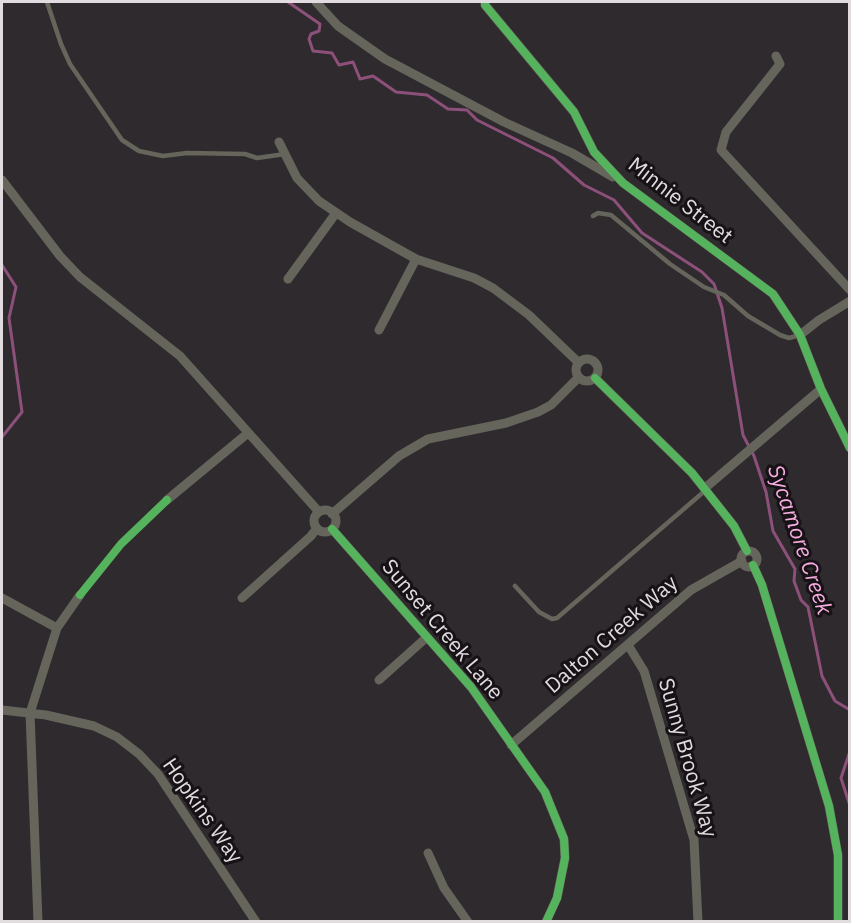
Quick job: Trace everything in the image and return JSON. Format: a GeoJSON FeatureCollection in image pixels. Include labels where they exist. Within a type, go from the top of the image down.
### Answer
{"type":"FeatureCollection","features":[{"type":"Feature","properties":{"kind":"street"},"geometry":{"type":"LineString","coordinates":[[316,2],[338,26],[384,59],[504,122],[572,153],[623,183]]}},
{"type":"Feature","properties":{"kind":"street","name":"Minnie Street"},"geometry":{"type":"LineString","coordinates":[[485,2],[485,5],[574,112],[594,152],[623,183],[773,294],[800,335],[821,389],[849,448]]}},
{"type":"Feature","properties":{"kind":"street"},"geometry":{"type":"LineString","coordinates":[[776,56],[780,64],[726,132],[721,150],[849,290]]}},
{"type":"Feature","properties":{"kind":"street"},"geometry":{"type":"LineString","coordinates":[[279,142],[297,178],[306,189],[336,213],[416,259],[474,278],[493,288],[529,315],[579,363]]}},
{"type":"Feature","properties":{"kind":"street"},"geometry":{"type":"LineString","coordinates":[[2,180],[60,256],[80,277],[180,356],[319,512]]}},
{"type":"Feature","properties":{"kind":"street"},"geometry":{"type":"LineString","coordinates":[[288,279],[336,213]]}},
{"type":"Feature","properties":{"kind":"street"},"geometry":{"type":"LineString","coordinates":[[379,330],[416,259]]}},
{"type":"Feature","properties":{"kind":"street"},"geometry":{"type":"LineString","coordinates":[[800,335],[819,320],[849,302]]}},
{"type":"Feature","properties":{"kind":"street"},"geometry":{"type":"LineString","coordinates":[[586,360],[594,363],[598,369],[595,378],[587,381],[579,377],[576,370],[579,363],[586,360]]}},
{"type":"Feature","properties":{"kind":"street"},"geometry":{"type":"LineString","coordinates":[[332,514],[399,456],[428,439],[506,423],[538,412],[551,405],[579,377]]}},
{"type":"Feature","properties":{"kind":"street"},"geometry":{"type":"LineString","coordinates":[[595,378],[706,489],[734,526],[747,551],[756,555],[753,565],[762,585],[829,806],[838,855],[838,921]]}},
{"type":"Feature","properties":{"kind":"street"},"geometry":{"type":"LineString","coordinates":[[706,489],[821,389]]}},
{"type":"Feature","properties":{"kind":"street"},"geometry":{"type":"LineString","coordinates":[[168,500],[248,433]]}},
{"type":"Feature","properties":{"kind":"street"},"geometry":{"type":"LineString","coordinates":[[326,511],[332,514],[335,523],[332,529],[325,532],[317,528],[314,521],[319,512],[326,511]]}},
{"type":"Feature","properties":{"kind":"street"},"geometry":{"type":"LineString","coordinates":[[242,598],[317,528]]}},
{"type":"Feature","properties":{"kind":"street","name":"Sunset Creek Lane"},"geometry":{"type":"LineString","coordinates":[[332,529],[471,687],[545,792],[564,840],[562,877],[558,898],[546,921]]}},
{"type":"Feature","properties":{"kind":"street"},"geometry":{"type":"LineString","coordinates":[[747,551],[742,556],[742,561],[745,566],[753,565]]}},
{"type":"Feature","properties":{"kind":"street","name":"Dalton Creek Way"},"geometry":{"type":"LineString","coordinates":[[512,745],[691,590],[742,561]]}},
{"type":"Feature","properties":{"kind":"street"},"geometry":{"type":"LineString","coordinates":[[38,921],[30,713],[57,628],[80,595]]}},
{"type":"Feature","properties":{"kind":"street"},"geometry":{"type":"LineString","coordinates":[[2,598],[57,628]]}},
{"type":"Feature","properties":{"kind":"street"},"geometry":{"type":"LineString","coordinates":[[379,680],[427,637]]}},
{"type":"Feature","properties":{"kind":"street","name":"Sunny Brook Way"},"geometry":{"type":"LineString","coordinates":[[628,645],[644,671],[694,840],[698,921]]}},
{"type":"Feature","properties":{"kind":"street","name":"Hopkins Way"},"geometry":{"type":"LineString","coordinates":[[2,710],[30,713],[94,726],[140,754],[158,774],[256,921]]}},
{"type":"Feature","properties":{"kind":"street"},"geometry":{"type":"LineString","coordinates":[[428,854],[444,888],[468,921]]}},
{"type":"Feature","properties":{"kind":"lane"},"geometry":{"type":"LineString","coordinates":[[47,2],[70,64],[122,140],[139,151],[164,156],[187,153],[245,154],[257,158],[285,154]]}},
{"type":"Feature","properties":{"kind":"lane"},"geometry":{"type":"LineString","coordinates":[[593,216],[598,213],[611,215],[670,264],[710,290],[723,294],[748,316],[780,335],[789,338],[800,335]]}},
{"type":"Feature","properties":{"kind":"lane"},"geometry":{"type":"LineString","coordinates":[[515,586],[539,612],[552,619],[557,618],[706,489]]}},
{"type":"Feature","properties":{"kind":"waterway","name":"Sycamore Creek"},"geometry":{"type":"LineString","coordinates":[[288,2],[320,24],[319,31],[311,34],[309,39],[313,51],[332,53],[339,65],[353,62],[360,79],[373,76],[396,92],[427,95],[448,109],[467,110],[477,120],[553,158],[584,185],[614,200],[642,233],[702,272],[714,284],[722,308],[743,435],[754,456],[766,492],[773,531],[795,569],[794,581],[801,600],[808,607],[822,676],[835,701],[850,710]]}},
{"type":"Feature","properties":{"kind":"waterway"},"geometry":{"type":"LineString","coordinates":[[2,265],[16,287],[9,318],[22,412],[2,437]]}},
{"type":"Feature","properties":{"kind":"waterway","name":"Sycamore Creek"},"geometry":{"type":"LineString","coordinates":[[850,751],[841,778],[850,806]]}},
{"type":"Feature","properties":{"kind":"cycle path"},"geometry":{"type":"LineString","coordinates":[[485,2],[485,5],[574,112],[594,152],[623,183],[773,294],[800,335],[821,389],[850,448]]}},
{"type":"Feature","properties":{"kind":"cycle path"},"geometry":{"type":"LineString","coordinates":[[595,378],[692,473],[734,526],[747,551]]}},
{"type":"Feature","properties":{"kind":"cycle path"},"geometry":{"type":"LineString","coordinates":[[80,595],[121,544],[167,500]]}},
{"type":"Feature","properties":{"kind":"cycle path"},"geometry":{"type":"LineString","coordinates":[[332,529],[471,687],[545,792],[564,839],[565,858],[557,898],[546,922]]}},
{"type":"Feature","properties":{"kind":"cycle path"},"geometry":{"type":"LineString","coordinates":[[753,565],[762,585],[829,806],[838,855],[838,922]]}}]}
